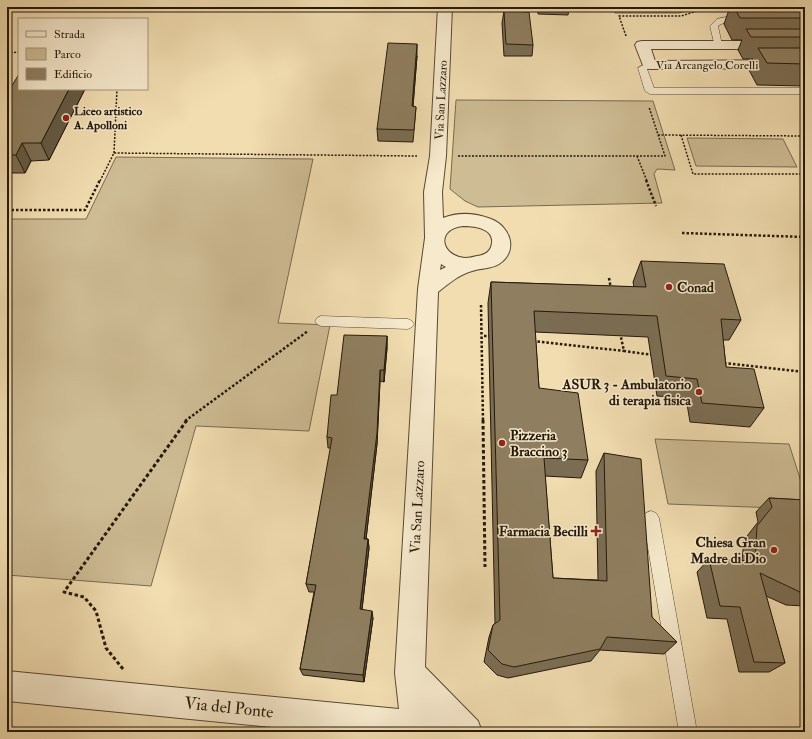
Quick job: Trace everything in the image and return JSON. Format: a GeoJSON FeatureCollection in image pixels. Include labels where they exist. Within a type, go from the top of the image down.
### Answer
{"type":"FeatureCollection","features":[{"type":"Feature","properties":{"kind":"street","name":"Via San Lazzaro"},"geometry":{"type":"LineString","coordinates":[[445,7],[438,156],[433,192],[434,238],[435,246],[440,254],[449,260],[465,265]]}},
{"type":"Feature","properties":{"kind":"street","name":"Via Arcangelo Corelli"},"geometry":{"type":"LineString","coordinates":[[805,44],[642,44],[649,65],[805,64]]}},
{"type":"Feature","properties":{"kind":"street"},"geometry":{"type":"LineString","coordinates":[[428,289],[465,265],[478,264],[494,257],[499,250],[501,239],[497,232],[489,225],[469,219],[448,206],[433,192]]}},
{"type":"Feature","properties":{"kind":"street"},"geometry":{"type":"LineString","coordinates":[[434,238],[439,228],[447,223],[457,219],[469,219]]}},
{"type":"Feature","properties":{"kind":"street","name":"Via San Lazzaro"},"geometry":{"type":"LineString","coordinates":[[417,729],[410,673],[428,289],[434,238]]}},
{"type":"Feature","properties":{"kind":"street"},"geometry":{"type":"LineString","coordinates":[[410,673],[467,732]]}},
{"type":"Feature","properties":{"kind":"street","name":"Via del Ponte"},"geometry":{"type":"LineString","coordinates":[[7,686],[450,732]]}},
{"type":"Feature","properties":{"kind":"lane"},"geometry":{"type":"LineString","coordinates":[[718,44],[714,26],[718,21],[724,19],[754,19]]}},
{"type":"Feature","properties":{"kind":"lane"},"geometry":{"type":"LineString","coordinates":[[649,65],[642,68],[650,91],[805,91]]}},
{"type":"Feature","properties":{"kind":"lane"},"geometry":{"type":"LineString","coordinates":[[321,321],[408,324]]}},
{"type":"Feature","properties":{"kind":"lane"},"geometry":{"type":"LineString","coordinates":[[651,518],[688,732]]}},
{"type":"Feature","properties":{"kind":"path"},"geometry":{"type":"LineString","coordinates":[[642,44],[627,40],[619,16],[681,16],[710,7]]}},
{"type":"Feature","properties":{"kind":"path"},"geometry":{"type":"LineString","coordinates":[[7,53],[18,52]]}},
{"type":"Feature","properties":{"kind":"path"},"geometry":{"type":"LineString","coordinates":[[7,210],[85,210],[114,153],[116,90]]}},
{"type":"Feature","properties":{"kind":"path"},"geometry":{"type":"LineString","coordinates":[[438,156],[665,156],[645,95],[650,91]]}},
{"type":"Feature","properties":{"kind":"path"},"geometry":{"type":"LineString","coordinates":[[658,135],[805,136]]}},
{"type":"Feature","properties":{"kind":"path"},"geometry":{"type":"LineString","coordinates":[[681,135],[693,174],[805,174]]}},
{"type":"Feature","properties":{"kind":"path"},"geometry":{"type":"LineString","coordinates":[[114,153],[420,156]]}},
{"type":"Feature","properties":{"kind":"path"},"geometry":{"type":"LineString","coordinates":[[637,156],[656,206]]}},
{"type":"Feature","properties":{"kind":"path"},"geometry":{"type":"LineString","coordinates":[[682,233],[805,237]]}},
{"type":"Feature","properties":{"kind":"path"},"geometry":{"type":"LineString","coordinates":[[609,278],[612,292]]}},
{"type":"Feature","properties":{"kind":"path"},"geometry":{"type":"LineString","coordinates":[[481,305],[485,567]]}},
{"type":"Feature","properties":{"kind":"path"},"geometry":{"type":"LineString","coordinates":[[126,674],[106,648],[96,611],[84,597],[64,592],[184,422],[321,321]]}},
{"type":"Feature","properties":{"kind":"path"},"geometry":{"type":"LineString","coordinates":[[619,329],[624,351]]}},
{"type":"Feature","properties":{"kind":"path"},"geometry":{"type":"LineString","coordinates":[[484,336],[492,336]]}},
{"type":"Feature","properties":{"kind":"path"},"geometry":{"type":"LineString","coordinates":[[530,341],[661,356]]}},
{"type":"Feature","properties":{"kind":"path"},"geometry":{"type":"LineString","coordinates":[[721,363],[805,372]]}},
{"type":"Feature","properties":{"kind":"green space"},"geometry":{"type":"Polygon","coordinates":[[[613,7],[699,7],[679,13],[615,13],[613,7]]]}},
{"type":"Feature","properties":{"kind":"green space"},"geometry":{"type":"Polygon","coordinates":[[[456,100],[653,101],[675,170],[657,169],[654,174],[662,203],[478,207],[465,201],[450,189],[456,100]]]}},
{"type":"Feature","properties":{"kind":"green space"},"geometry":{"type":"Polygon","coordinates":[[[687,138],[783,139],[797,167],[696,166],[687,138]]]}},
{"type":"Feature","properties":{"kind":"green space"},"geometry":{"type":"Polygon","coordinates":[[[116,157],[313,159],[278,323],[330,325],[309,431],[196,426],[151,586],[7,575],[7,219],[86,219],[116,157]]]}},
{"type":"Feature","properties":{"kind":"green space"},"geometry":{"type":"Polygon","coordinates":[[[655,439],[789,444],[805,494],[805,509],[668,504],[655,439]]]}},
{"type":"Feature","properties":{"kind":"building"},"geometry":{"type":"Polygon","coordinates":[[[569,7],[569,9],[539,8],[569,7]]]}},
{"type":"Feature","properties":{"kind":"building"},"geometry":{"type":"Polygon","coordinates":[[[734,7],[805,7],[805,18],[740,18],[734,7]]]}},
{"type":"Feature","properties":{"kind":"building"},"geometry":{"type":"Polygon","coordinates":[[[504,11],[529,12],[533,45],[506,44],[504,11]]]}},
{"type":"Feature","properties":{"kind":"building"},"geometry":{"type":"Polygon","coordinates":[[[746,29],[805,29],[805,37],[751,37],[746,29]]]}},
{"type":"Feature","properties":{"kind":"building"},"geometry":{"type":"Polygon","coordinates":[[[388,43],[417,44],[412,106],[416,107],[414,130],[377,129],[388,43]]]}},
{"type":"Feature","properties":{"kind":"building"},"geometry":{"type":"Polygon","coordinates":[[[758,48],[805,48],[805,64],[767,63],[758,48]]]}},
{"type":"Feature","properties":{"kind":"building"},"geometry":{"type":"Polygon","coordinates":[[[18,76],[18,90],[68,90],[41,143],[22,143],[16,155],[7,155],[7,94],[18,76]]]}},
{"type":"Feature","properties":{"kind":"building"},"geometry":{"type":"Polygon","coordinates":[[[641,261],[724,264],[741,320],[721,319],[726,367],[754,369],[764,408],[702,403],[697,379],[666,376],[657,316],[534,311],[539,388],[578,393],[588,460],[544,458],[553,578],[607,581],[604,453],[641,459],[652,617],[677,642],[607,637],[600,649],[514,667],[502,664],[488,650],[493,625],[500,620],[491,282],[646,287],[641,261]]]}},
{"type":"Feature","properties":{"kind":"building"},"geometry":{"type":"Polygon","coordinates":[[[344,335],[387,336],[384,370],[380,370],[377,433],[364,539],[368,539],[360,609],[372,611],[363,675],[300,669],[316,585],[306,584],[332,438],[327,437],[331,395],[337,395],[344,335]]]}},
{"type":"Feature","properties":{"kind":"building"},"geometry":{"type":"Polygon","coordinates":[[[769,498],[805,500],[805,593],[802,593],[760,573],[785,663],[754,662],[740,607],[720,606],[709,559],[755,561],[757,526],[772,507],[769,498]]]}},
{"type":"Feature","properties":{"kind":"place","name":"Liceo artistico A. Apolloni"},"geometry":{"type":"Point","coordinates":[66,118]}},
{"type":"Feature","properties":{"kind":"place","name":"Conad"},"geometry":{"type":"Point","coordinates":[669,287]}},
{"type":"Feature","properties":{"kind":"place","name":"ASUR 3 - Ambulatorio di terapia fisica"},"geometry":{"type":"Point","coordinates":[699,392]}},
{"type":"Feature","properties":{"kind":"place","name":"Pizzeria Braccino 3"},"geometry":{"type":"Point","coordinates":[502,443]}},
{"type":"Feature","properties":{"kind":"place","name":"Farmacia Becilli"},"geometry":{"type":"Point","coordinates":[596,531]}},
{"type":"Feature","properties":{"kind":"place","name":"Chiesa Gran Madre di Dio"},"geometry":{"type":"Point","coordinates":[774,550]}}]}
